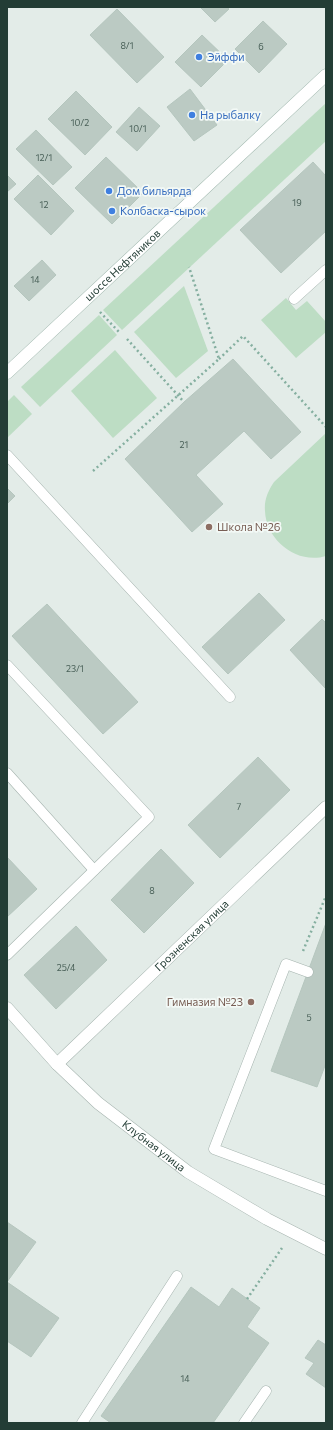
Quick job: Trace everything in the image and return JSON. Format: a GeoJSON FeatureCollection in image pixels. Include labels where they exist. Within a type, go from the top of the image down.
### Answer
{"type":"FeatureCollection","features":[{"type":"Feature","properties":{"kind":"street","name":"шоссе Нефтяников"},"geometry":{"type":"LineString","coordinates":[[7,372],[326,75]]}},
{"type":"Feature","properties":{"kind":"street","name":"Грозненская улица"},"geometry":{"type":"LineString","coordinates":[[57,1064],[326,807]]}},
{"type":"Feature","properties":{"kind":"street","name":"Клубная улица"},"geometry":{"type":"LineString","coordinates":[[7,1008],[57,1064],[98,1103],[188,1172],[291,1232],[326,1249]]}},
{"type":"Feature","properties":{"kind":"lane"},"geometry":{"type":"LineString","coordinates":[[294,299],[326,270]]}},
{"type":"Feature","properties":{"kind":"lane"},"geometry":{"type":"LineString","coordinates":[[7,455],[230,697]]}},
{"type":"Feature","properties":{"kind":"lane"},"geometry":{"type":"LineString","coordinates":[[7,665],[149,816],[7,955]]}},
{"type":"Feature","properties":{"kind":"lane"},"geometry":{"type":"LineString","coordinates":[[7,773],[94,870]]}},
{"type":"Feature","properties":{"kind":"lane"},"geometry":{"type":"LineString","coordinates":[[308,972],[286,964],[214,1149],[326,1191]]}},
{"type":"Feature","properties":{"kind":"lane"},"geometry":{"type":"LineString","coordinates":[[82,1423],[177,1276]]}},
{"type":"Feature","properties":{"kind":"lane"},"geometry":{"type":"LineString","coordinates":[[244,1423],[266,1391]]}},
{"type":"Feature","properties":{"kind":"path"},"geometry":{"type":"LineString","coordinates":[[189,267],[219,359]]}},
{"type":"Feature","properties":{"kind":"path"},"geometry":{"type":"LineString","coordinates":[[100,312],[119,332]]}},
{"type":"Feature","properties":{"kind":"path"},"geometry":{"type":"LineString","coordinates":[[94,471],[243,336],[326,427]]}},
{"type":"Feature","properties":{"kind":"path"},"geometry":{"type":"LineString","coordinates":[[127,339],[184,402]]}},
{"type":"Feature","properties":{"kind":"path"},"geometry":{"type":"LineString","coordinates":[[296,967],[326,896]]}},
{"type":"Feature","properties":{"kind":"path"},"geometry":{"type":"LineString","coordinates":[[247,1299],[287,1242],[291,1232]]}},
{"type":"Feature","properties":{"kind":"green space"},"geometry":{"type":"Polygon","coordinates":[[[326,103],[326,141],[122,330],[103,310],[326,103]]]}},
{"type":"Feature","properties":{"kind":"green space"},"geometry":{"type":"Polygon","coordinates":[[[184,286],[208,351],[176,378],[134,332],[184,286]]]}},
{"type":"Feature","properties":{"kind":"green space"},"geometry":{"type":"Polygon","coordinates":[[[286,298],[296,310],[307,301],[326,322],[326,332],[296,358],[261,320],[286,298]]]}},
{"type":"Feature","properties":{"kind":"green space"},"geometry":{"type":"Polygon","coordinates":[[[99,315],[117,335],[40,407],[21,387],[99,315]]]}},
{"type":"Feature","properties":{"kind":"green space"},"geometry":{"type":"Polygon","coordinates":[[[115,350],[157,398],[113,438],[71,391],[115,350]]]}},
{"type":"Feature","properties":{"kind":"green space"},"geometry":{"type":"Polygon","coordinates":[[[14,395],[32,414],[7,438],[7,402],[14,395]]]}},
{"type":"Feature","properties":{"kind":"green space"},"geometry":{"type":"Polygon","coordinates":[[[326,433],[326,556],[315,558],[304,557],[285,548],[271,532],[267,522],[265,503],[268,492],[274,482],[326,433]]]}},
{"type":"Feature","properties":{"kind":"building"},"geometry":{"type":"Polygon","coordinates":[[[200,7],[226,7],[229,9],[215,22],[200,7]]]}},
{"type":"Feature","properties":{"kind":"building"},"geometry":{"type":"Polygon","coordinates":[[[117,9],[164,57],[137,83],[90,35],[117,9]]]}},
{"type":"Feature","properties":{"kind":"building"},"geometry":{"type":"Polygon","coordinates":[[[263,21],[287,44],[259,73],[235,49],[263,21]]]}},
{"type":"Feature","properties":{"kind":"building"},"geometry":{"type":"Polygon","coordinates":[[[202,35],[228,60],[201,87],[175,62],[202,35]]]}},
{"type":"Feature","properties":{"kind":"building"},"geometry":{"type":"Polygon","coordinates":[[[190,89],[217,125],[194,141],[167,107],[190,89]]]}},
{"type":"Feature","properties":{"kind":"building"},"geometry":{"type":"Polygon","coordinates":[[[76,91],[112,127],[85,155],[48,119],[76,91]]]}},
{"type":"Feature","properties":{"kind":"building"},"geometry":{"type":"Polygon","coordinates":[[[139,107],[160,126],[137,151],[116,132],[139,107]]]}},
{"type":"Feature","properties":{"kind":"building"},"geometry":{"type":"Polygon","coordinates":[[[36,130],[72,167],[53,185],[16,149],[36,130]]]}},
{"type":"Feature","properties":{"kind":"building","name":"Дом бильярда"},"geometry":{"type":"Polygon","coordinates":[[[106,157],[143,193],[112,224],[75,188],[106,157]]]}},
{"type":"Feature","properties":{"kind":"building"},"geometry":{"type":"Polygon","coordinates":[[[313,162],[326,176],[326,231],[281,273],[240,230],[313,162]]]}},
{"type":"Feature","properties":{"kind":"building"},"geometry":{"type":"Polygon","coordinates":[[[7,175],[16,184],[7,192],[7,175]]]}},
{"type":"Feature","properties":{"kind":"building"},"geometry":{"type":"Polygon","coordinates":[[[38,175],[74,211],[51,235],[14,199],[38,175]]]}},
{"type":"Feature","properties":{"kind":"building"},"geometry":{"type":"Polygon","coordinates":[[[42,260],[56,275],[29,301],[14,286],[42,260]]]}},
{"type":"Feature","properties":{"kind":"building"},"geometry":{"type":"Polygon","coordinates":[[[233,359],[301,432],[271,459],[244,431],[196,475],[223,504],[192,532],[125,459],[184,402],[233,359]]]}},
{"type":"Feature","properties":{"kind":"building"},"geometry":{"type":"Polygon","coordinates":[[[7,488],[15,496],[7,504],[7,488]]]}},
{"type":"Feature","properties":{"kind":"building"},"geometry":{"type":"Polygon","coordinates":[[[259,593],[285,620],[228,674],[202,647],[259,593]]]}},
{"type":"Feature","properties":{"kind":"building"},"geometry":{"type":"Polygon","coordinates":[[[47,604],[138,702],[103,734],[12,636],[47,604]]]}},
{"type":"Feature","properties":{"kind":"building"},"geometry":{"type":"Polygon","coordinates":[[[322,619],[326,623],[326,689],[290,650],[322,619]]]}},
{"type":"Feature","properties":{"kind":"building"},"geometry":{"type":"Polygon","coordinates":[[[258,757],[290,790],[220,858],[188,825],[258,757]]]}},
{"type":"Feature","properties":{"kind":"building"},"geometry":{"type":"Polygon","coordinates":[[[161,849],[194,883],[144,933],[111,900],[161,849]]]}},
{"type":"Feature","properties":{"kind":"building"},"geometry":{"type":"Polygon","coordinates":[[[7,857],[37,889],[7,917],[7,857]]]}},
{"type":"Feature","properties":{"kind":"building"},"geometry":{"type":"Polygon","coordinates":[[[326,923],[326,1063],[317,1087],[271,1071],[326,923]]]}},
{"type":"Feature","properties":{"kind":"building"},"geometry":{"type":"Polygon","coordinates":[[[76,926],[107,960],[56,1009],[24,975],[76,926]]]}},
{"type":"Feature","properties":{"kind":"building"},"geometry":{"type":"Polygon","coordinates":[[[7,1222],[36,1242],[7,1282],[7,1222]]]}},
{"type":"Feature","properties":{"kind":"building"},"geometry":{"type":"Polygon","coordinates":[[[7,1282],[59,1318],[31,1357],[7,1341],[7,1282]]]}},
{"type":"Feature","properties":{"kind":"building"},"geometry":{"type":"Polygon","coordinates":[[[191,1287],[219,1307],[232,1288],[260,1308],[247,1327],[269,1343],[213,1423],[111,1423],[101,1416],[191,1287]]]}},
{"type":"Feature","properties":{"kind":"building"},"geometry":{"type":"Polygon","coordinates":[[[318,1340],[326,1345],[326,1388],[306,1374],[314,1363],[305,1358],[318,1340]]]}},
{"type":"Feature","properties":{"kind":"place","name":"Эйффи"},"geometry":{"type":"Point","coordinates":[199,57]}},
{"type":"Feature","properties":{"kind":"place","name":"На рыбалку"},"geometry":{"type":"Point","coordinates":[192,115]}},
{"type":"Feature","properties":{"kind":"place","name":"Дом бильярда"},"geometry":{"type":"Point","coordinates":[109,191]}},
{"type":"Feature","properties":{"kind":"place","name":"Колбаска-сырок"},"geometry":{"type":"Point","coordinates":[112,211]}},
{"type":"Feature","properties":{"kind":"place","name":"Школа №26"},"geometry":{"type":"Point","coordinates":[209,527]}},
{"type":"Feature","properties":{"kind":"place","name":"Гимназия №23"},"geometry":{"type":"Point","coordinates":[251,1002]}}]}
